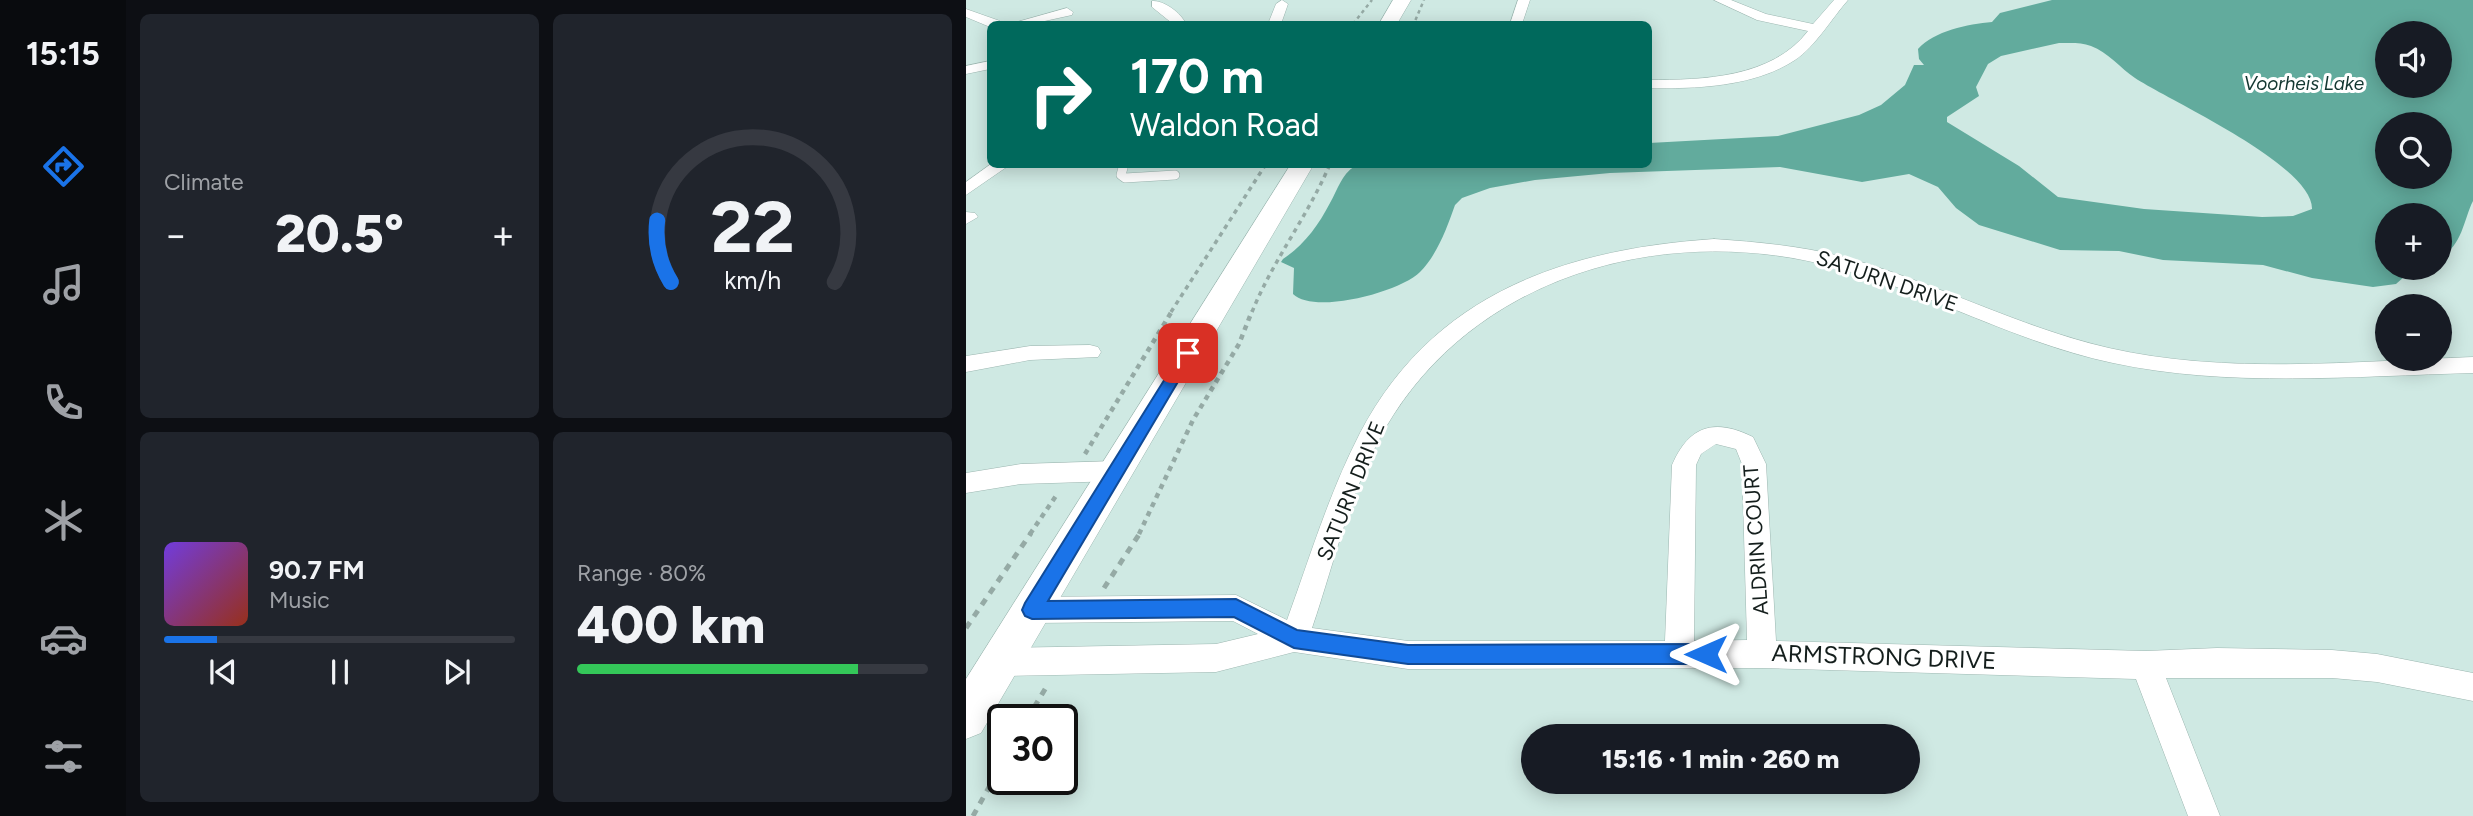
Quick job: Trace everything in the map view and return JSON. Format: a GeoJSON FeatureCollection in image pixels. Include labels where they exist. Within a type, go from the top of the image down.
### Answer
{"type":"FeatureCollection","features":[{"type":"Feature","properties":{"kind":"street"},"geometry":{"type":"LineString","coordinates":[[1390,21],[1402,0]]}},
{"type":"Feature","properties":{"kind":"street"},"geometry":{"type":"LineString","coordinates":[[1517,21],[1524,0]]}},
{"type":"Feature","properties":{"kind":"street"},"geometry":{"type":"LineString","coordinates":[[1720,0],[1762,17],[1815,28]]}},
{"type":"Feature","properties":{"kind":"street"},"geometry":{"type":"LineString","coordinates":[[1652,84],[1716,80],[1767,68],[1797,52],[1830,9],[1842,0]]}},
{"type":"Feature","properties":{"kind":"street"},"geometry":{"type":"LineString","coordinates":[[1156,4],[1178,21]]}},
{"type":"Feature","properties":{"kind":"street"},"geometry":{"type":"LineString","coordinates":[[1275,21],[1282,4]]}},
{"type":"Feature","properties":{"kind":"street"},"geometry":{"type":"LineString","coordinates":[[1030,21],[1067,12]]}},
{"type":"Feature","properties":{"kind":"street"},"geometry":{"type":"LineString","coordinates":[[966,13],[987,21]]}},
{"type":"Feature","properties":{"kind":"street"},"geometry":{"type":"LineString","coordinates":[[966,70],[987,66]]}},
{"type":"Feature","properties":{"kind":"street"},"geometry":{"type":"LineString","coordinates":[[966,190],[997,168]]}},
{"type":"Feature","properties":{"kind":"street"},"geometry":{"type":"LineString","coordinates":[[966,718],[1301,168]]}},
{"type":"Feature","properties":{"kind":"street","name":"SATURN DRIVE"},"geometry":{"type":"LineString","coordinates":[[1294,639],[1358,466],[1384,412],[1404,382],[1435,349],[1469,320],[1504,299],[1556,274],[1629,252],[1693,244],[1733,244],[1805,253],[1882,275],[2048,338],[2111,355],[2173,365],[2243,371],[2473,365]]}},
{"type":"Feature","properties":{"kind":"street"},"geometry":{"type":"LineString","coordinates":[[966,365],[1030,353],[1090,352]]}},
{"type":"Feature","properties":{"kind":"street","name":"ALDRIN COURT"},"geometry":{"type":"LineString","coordinates":[[1679,654],[1684,465],[1691,448],[1712,435],[1731,436],[1745,443],[1754,464],[1762,654]]}},
{"type":"Feature","properties":{"kind":"street"},"geometry":{"type":"LineString","coordinates":[[966,483],[1021,474],[1116,471]]}},
{"type":"Feature","properties":{"kind":"street","name":"ARMSTRONG DRIVE"},"geometry":{"type":"LineString","coordinates":[[1032,610],[1236,608],[1294,639],[1408,655],[1762,654],[2146,665],[2217,662],[2332,664],[2376,668],[2473,687]]}},
{"type":"Feature","properties":{"kind":"street","name":"ARMSTRONG DRIVE"},"geometry":{"type":"LineString","coordinates":[[1000,662],[1216,659],[1294,639]]}},
{"type":"Feature","properties":{"kind":"street"},"geometry":{"type":"LineString","coordinates":[[2146,665],[2204,816]]}},
{"type":"Feature","properties":{"kind":"lane"},"geometry":{"type":"LineString","coordinates":[[1123,168],[1121,175],[1125,178],[1175,176]]}},
{"type":"Feature","properties":{"kind":"path"},"geometry":{"type":"LineString","coordinates":[[1355,21],[1372,0]]}},
{"type":"Feature","properties":{"kind":"path"},"geometry":{"type":"LineString","coordinates":[[966,628],[1073,471],[1122,389],[1263,168]]}},
{"type":"Feature","properties":{"kind":"path"},"geometry":{"type":"LineString","coordinates":[[1092,609],[1139,535],[1193,420],[1239,344],[1267,274],[1316,198],[1328,168]]}},
{"type":"Feature","properties":{"kind":"path"},"geometry":{"type":"LineString","coordinates":[[1036,704],[1062,661]]}},
{"type":"Feature","properties":{"kind":"path"},"geometry":{"type":"LineString","coordinates":[[973,816],[987,791]]}},
{"type":"Feature","properties":{"kind":"water","name":"Voorheis Lake"},"geometry":{"type":"Polygon","coordinates":[[[2052,0],[2473,0],[2473,201],[2458,240],[2452,247],[2452,203],[2375,203],[2375,280],[2400,280],[2396,284],[2373,287],[2312,278],[2263,265],[2163,260],[2119,251],[2060,250],[1979,225],[1956,208],[1938,187],[1909,174],[1862,182],[1780,167],[1610,173],[1535,180],[1490,188],[1462,198],[1455,205],[1436,249],[1426,265],[1410,280],[1377,293],[1337,302],[1304,300],[1293,294],[1294,268],[1281,262],[1310,234],[1343,178],[1352,168],[1652,168],[1652,143],[1778,136],[1859,115],[1881,105],[1905,85],[1914,65],[1924,65],[1919,59],[1918,49],[1925,43],[1933,37],[1992,22],[2000,13],[2052,0]],[[2059,43],[2001,56],[1988,64],[1976,87],[1979,96],[1947,117],[1947,122],[2019,166],[2058,197],[2144,209],[2262,217],[2293,216],[2312,209],[2306,192],[2290,173],[2266,154],[2135,78],[2097,49],[2075,43],[2059,43]]]}},
{"type":"Feature","properties":{"kind":"route"},"geometry":{"type":"LineString","coordinates":[[1188,353],[1032,610],[1236,608],[1294,639],[1408,655],[1706,654]]}}]}
